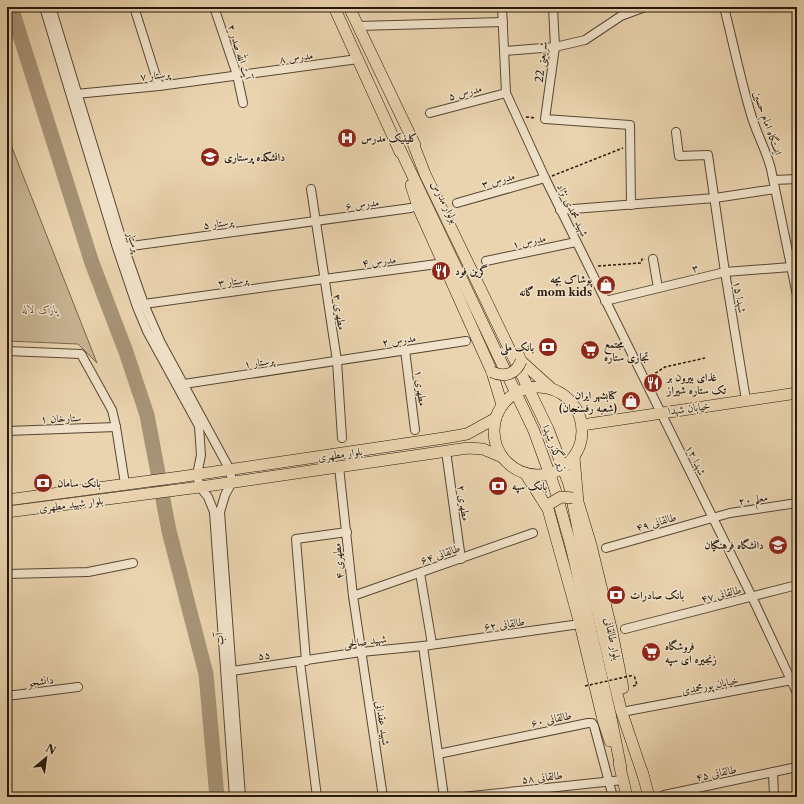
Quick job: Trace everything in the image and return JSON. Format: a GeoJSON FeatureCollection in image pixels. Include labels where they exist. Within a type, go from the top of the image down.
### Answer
{"type":"FeatureCollection","features":[{"type":"Feature","properties":{"kind":"main road"},"geometry":{"type":"LineString","coordinates":[[334,7],[398,145],[418,207],[492,372],[502,405]]}},
{"type":"Feature","properties":{"kind":"main road","name":"بولوار مدرس"},"geometry":{"type":"LineString","coordinates":[[348,7],[411,138],[448,204],[521,361],[552,389]]}},
{"type":"Feature","properties":{"kind":"main road","name":"زیر گذر شهدا"},"geometry":{"type":"LineString","coordinates":[[411,138],[425,174],[548,430],[569,484],[581,544],[621,710],[644,778]]}},
{"type":"Feature","properties":{"kind":"main road","name":"زیر گذر شهدا"},"geometry":{"type":"LineString","coordinates":[[398,145],[534,431],[555,489],[571,546],[610,713],[621,768]]}},
{"type":"Feature","properties":{"kind":"main road"},"geometry":{"type":"LineString","coordinates":[[492,372],[498,375],[510,374],[519,367],[521,361]]}},
{"type":"Feature","properties":{"kind":"main road"},"geometry":{"type":"LineString","coordinates":[[538,387],[552,389],[563,395],[572,403],[578,413],[582,425],[580,447],[574,457],[564,467],[552,473],[538,475],[525,473],[512,467],[502,457],[496,445],[494,431],[496,418],[502,405],[512,396],[524,389],[538,387]]}},
{"type":"Feature","properties":{"kind":"main road","name":"خیابان شهدا"},"geometry":{"type":"LineString","coordinates":[[582,425],[797,393]]}},
{"type":"Feature","properties":{"kind":"main road","name":"بلوار مطهری"},"geometry":{"type":"LineString","coordinates":[[180,477],[467,434],[496,418]]}},
{"type":"Feature","properties":{"kind":"main road","name":"بلوار مطهری"},"geometry":{"type":"LineString","coordinates":[[183,489],[468,448],[483,449],[502,457]]}},
{"type":"Feature","properties":{"kind":"main road","name":"بلوار طالقانی"},"geometry":{"type":"LineString","coordinates":[[574,457],[575,500],[592,545],[612,632],[627,711],[650,797]]}},
{"type":"Feature","properties":{"kind":"main road"},"geometry":{"type":"LineString","coordinates":[[525,473],[550,506],[603,720],[621,768],[627,797]]}},
{"type":"Feature","properties":{"kind":"main road","name":"بلوار شهید مطهری"},"geometry":{"type":"LineString","coordinates":[[7,500],[180,477]]}},
{"type":"Feature","properties":{"kind":"main road","name":"بلوار شهید مطهری"},"geometry":{"type":"LineString","coordinates":[[7,512],[183,489]]}},
{"type":"Feature","properties":{"kind":"main road"},"geometry":{"type":"LineString","coordinates":[[550,506],[561,497],[575,500]]}},
{"type":"Feature","properties":{"kind":"street","name":"پرستار"},"geometry":{"type":"LineString","coordinates":[[44,7],[117,248],[137,308],[147,331],[199,426],[201,455],[197,475]]}},
{"type":"Feature","properties":{"kind":"street","name":"پرستار"},"geometry":{"type":"LineString","coordinates":[[51,7],[76,94],[124,247],[144,304],[161,343],[230,470],[232,482]]}},
{"type":"Feature","properties":{"kind":"street"},"geometry":{"type":"LineString","coordinates":[[134,7],[159,86]]}},
{"type":"Feature","properties":{"kind":"street","name":"آیت الله صدر ۲"},"geometry":{"type":"LineString","coordinates":[[214,7],[237,76],[243,103]]}},
{"type":"Feature","properties":{"kind":"street","name":"شهید محمدی نژاد"},"geometry":{"type":"LineString","coordinates":[[502,7],[506,93],[560,210],[660,413]]}},
{"type":"Feature","properties":{"kind":"street","name":"شریعتی 22"},"geometry":{"type":"LineString","coordinates":[[545,119],[555,47],[553,7]]}},
{"type":"Feature","properties":{"kind":"street"},"geometry":{"type":"LineString","coordinates":[[504,51],[555,47],[585,40],[621,16],[645,7]]}},
{"type":"Feature","properties":{"kind":"street","name":"ایستگاه امام حسین"},"geometry":{"type":"LineString","coordinates":[[724,7],[750,113],[768,157],[774,180],[797,295]]}},
{"type":"Feature","properties":{"kind":"street"},"geometry":{"type":"LineString","coordinates":[[358,26],[503,22]]}},
{"type":"Feature","properties":{"kind":"street","name":"مدرس ۸"},"geometry":{"type":"LineString","coordinates":[[237,76],[358,59]]}},
{"type":"Feature","properties":{"kind":"street","name":"پرستار ۷"},"geometry":{"type":"LineString","coordinates":[[76,94],[159,86],[237,76]]}},
{"type":"Feature","properties":{"kind":"street","name":"مدرس ۵"},"geometry":{"type":"LineString","coordinates":[[430,113],[506,93]]}},
{"type":"Feature","properties":{"kind":"street"},"geometry":{"type":"LineString","coordinates":[[545,119],[630,125],[631,205]]}},
{"type":"Feature","properties":{"kind":"street","name":"شهدا ۱۵"},"geometry":{"type":"LineString","coordinates":[[676,132],[679,156],[708,155],[746,400]]}},
{"type":"Feature","properties":{"kind":"street","name":"مدرس ۳"},"geometry":{"type":"LineString","coordinates":[[457,203],[545,178]]}},
{"type":"Feature","properties":{"kind":"street"},"geometry":{"type":"LineString","coordinates":[[774,180],[797,179]]}},
{"type":"Feature","properties":{"kind":"street","name":"مطهری ۳"},"geometry":{"type":"LineString","coordinates":[[311,189],[337,361],[342,438]]}},
{"type":"Feature","properties":{"kind":"street"},"geometry":{"type":"LineString","coordinates":[[560,210],[715,198],[775,189]]}},
{"type":"Feature","properties":{"kind":"street","name":"مدرس ۶"},"geometry":{"type":"LineString","coordinates":[[316,221],[411,208]]}},
{"type":"Feature","properties":{"kind":"street","name":"پرستار ۵"},"geometry":{"type":"LineString","coordinates":[[124,247],[316,221]]}},
{"type":"Feature","properties":{"kind":"street","name":"مدرس ۱"},"geometry":{"type":"LineString","coordinates":[[486,261],[576,242]]}},
{"type":"Feature","properties":{"kind":"street"},"geometry":{"type":"LineString","coordinates":[[653,258],[658,288]]}},
{"type":"Feature","properties":{"kind":"street","name":"مدرس ۴"},"geometry":{"type":"LineString","coordinates":[[324,279],[437,264]]}},
{"type":"Feature","properties":{"kind":"street","name":"۳"},"geometry":{"type":"LineString","coordinates":[[605,301],[725,272],[791,267]]}},
{"type":"Feature","properties":{"kind":"street","name":"پرستار ۳"},"geometry":{"type":"LineString","coordinates":[[144,304],[324,279]]}},
{"type":"Feature","properties":{"kind":"street","name":"مدرس ۲"},"geometry":{"type":"LineString","coordinates":[[337,361],[466,341]]}},
{"type":"Feature","properties":{"kind":"street","name":"مطهری ۱"},"geometry":{"type":"LineString","coordinates":[[405,350],[415,430]]}},
{"type":"Feature","properties":{"kind":"street"},"geometry":{"type":"LineString","coordinates":[[7,352],[81,354],[112,410],[129,484]]}},
{"type":"Feature","properties":{"kind":"street","name":"پرستار ۱"},"geometry":{"type":"LineString","coordinates":[[184,384],[337,361]]}},
{"type":"Feature","properties":{"kind":"street","name":"۱۲ شهدا"},"geometry":{"type":"LineString","coordinates":[[660,413],[794,680],[797,693]]}},
{"type":"Feature","properties":{"kind":"street","name":"ستارخان ۱"},"geometry":{"type":"LineString","coordinates":[[7,430],[116,427]]}},
{"type":"Feature","properties":{"kind":"street","name":"مطهری ۲"},"geometry":{"type":"LineString","coordinates":[[446,451],[461,558]]}},
{"type":"Feature","properties":{"kind":"street","name":"مطهری ۴"},"geometry":{"type":"LineString","coordinates":[[339,467],[353,596],[361,652]]}},
{"type":"Feature","properties":{"kind":"street","name":"آب"},"geometry":{"type":"LineString","coordinates":[[197,475],[200,487],[208,497],[214,512],[234,797]]}},
{"type":"Feature","properties":{"kind":"street","name":"آب"},"geometry":{"type":"LineString","coordinates":[[232,482],[225,496],[220,512],[240,797]]}},
{"type":"Feature","properties":{"kind":"street","name":"معلم ۲۰"},"geometry":{"type":"LineString","coordinates":[[712,517],[797,503]]}},
{"type":"Feature","properties":{"kind":"street","name":"طالقانی ۴۹"},"geometry":{"type":"LineString","coordinates":[[606,548],[712,517]]}},
{"type":"Feature","properties":{"kind":"street"},"geometry":{"type":"LineString","coordinates":[[317,797],[303,661],[296,539],[347,532]]}},
{"type":"Feature","properties":{"kind":"street","name":"طالقانی ۶۴"},"geometry":{"type":"LineString","coordinates":[[353,596],[533,533]]}},
{"type":"Feature","properties":{"kind":"street"},"geometry":{"type":"LineString","coordinates":[[7,574],[88,572],[133,563]]}},
{"type":"Feature","properties":{"kind":"street"},"geometry":{"type":"LineString","coordinates":[[420,572],[432,644]]}},
{"type":"Feature","properties":{"kind":"street","name":"طالقانی ۴۷"},"geometry":{"type":"LineString","coordinates":[[625,629],[797,585]]}},
{"type":"Feature","properties":{"kind":"street","name":"طالقانی ۶۲"},"geometry":{"type":"LineString","coordinates":[[432,644],[580,624]]}},
{"type":"Feature","properties":{"kind":"street","name":"شهید صالحی"},"geometry":{"type":"LineString","coordinates":[[303,661],[361,652],[432,644]]}},
{"type":"Feature","properties":{"kind":"street"},"geometry":{"type":"LineString","coordinates":[[423,646],[444,797]]}},
{"type":"Feature","properties":{"kind":"street","name":"شهید عقدانی"},"geometry":{"type":"LineString","coordinates":[[361,652],[383,797]]}},
{"type":"Feature","properties":{"kind":"street","name":"۵۵"},"geometry":{"type":"LineString","coordinates":[[232,671],[303,661]]}},
{"type":"Feature","properties":{"kind":"street","name":"خیابان پورمحمدی"},"geometry":{"type":"LineString","coordinates":[[627,711],[794,680]]}},
{"type":"Feature","properties":{"kind":"street","name":"دانشجو"},"geometry":{"type":"LineString","coordinates":[[7,696],[78,686]]}},
{"type":"Feature","properties":{"kind":"street","name":"طالقانی ۶۰"},"geometry":{"type":"LineString","coordinates":[[438,754],[588,722],[592,723],[594,726],[613,797]]}},
{"type":"Feature","properties":{"kind":"street","name":"طالقانی ۴۵"},"geometry":{"type":"LineString","coordinates":[[664,795],[797,767]]}},
{"type":"Feature","properties":{"kind":"street"},"geometry":{"type":"LineString","coordinates":[[773,772],[774,797]]}},
{"type":"Feature","properties":{"kind":"street","name":"طالقانی ۵۸"},"geometry":{"type":"LineString","coordinates":[[462,797],[623,780]]}},
{"type":"Feature","properties":{"kind":"path"},"geometry":{"type":"LineString","coordinates":[[516,116],[545,119]]}},
{"type":"Feature","properties":{"kind":"path"},"geometry":{"type":"LineString","coordinates":[[545,178],[630,145]]}},
{"type":"Feature","properties":{"kind":"path"},"geometry":{"type":"LineString","coordinates":[[588,267],[641,263],[642,259],[653,258]]}},
{"type":"Feature","properties":{"kind":"path"},"geometry":{"type":"LineString","coordinates":[[644,380],[665,367],[705,358]]}},
{"type":"Feature","properties":{"kind":"path"},"geometry":{"type":"LineString","coordinates":[[585,686],[634,675],[637,685]]}},
{"type":"Feature","properties":{"kind":"green space","name":"پارک لاله"},"geometry":{"type":"Polygon","coordinates":[[[7,135],[97,363],[78,344],[7,341],[7,135]]]}},
{"type":"Feature","properties":{"kind":"waterway"},"geometry":{"type":"LineString","coordinates":[[11,7],[92,263],[126,352],[147,415],[169,531],[206,674],[217,797]]}},
{"type":"Feature","properties":{"kind":"place","name":"کلینیک مدرس"},"geometry":{"type":"Point","coordinates":[347,138]}},
{"type":"Feature","properties":{"kind":"place","name":"دانشکده پرستاری"},"geometry":{"type":"Point","coordinates":[210,157]}},
{"type":"Feature","properties":{"kind":"place","name":"گرین فود"},"geometry":{"type":"Point","coordinates":[441,271]}},
{"type":"Feature","properties":{"kind":"place","name":"پوشاک بچه گانه mom kids"},"geometry":{"type":"Point","coordinates":[606,285]}},
{"type":"Feature","properties":{"kind":"place","name":"بانک ملی"},"geometry":{"type":"Point","coordinates":[548,347]}},
{"type":"Feature","properties":{"kind":"place","name":"مجتمع تجاری ستاره"},"geometry":{"type":"Point","coordinates":[590,350]}},
{"type":"Feature","properties":{"kind":"place","name":"غذای بیرون بر تک ستاره شیراز"},"geometry":{"type":"Point","coordinates":[653,383]}},
{"type":"Feature","properties":{"kind":"place","name":"کتابشهر ایران (شعبه رفسنجان)"},"geometry":{"type":"Point","coordinates":[631,401]}},
{"type":"Feature","properties":{"kind":"place","name":"بانک سامان"},"geometry":{"type":"Point","coordinates":[43,483]}},
{"type":"Feature","properties":{"kind":"place","name":"بانک سپه"},"geometry":{"type":"Point","coordinates":[498,486]}},
{"type":"Feature","properties":{"kind":"place","name":"دانشگاه فرهنگیان"},"geometry":{"type":"Point","coordinates":[778,545]}},
{"type":"Feature","properties":{"kind":"place","name":"بانک صادرات"},"geometry":{"type":"Point","coordinates":[616,595]}},
{"type":"Feature","properties":{"kind":"place","name":"فروشگاه زنجیره ای سپه"},"geometry":{"type":"Point","coordinates":[651,652]}}]}
